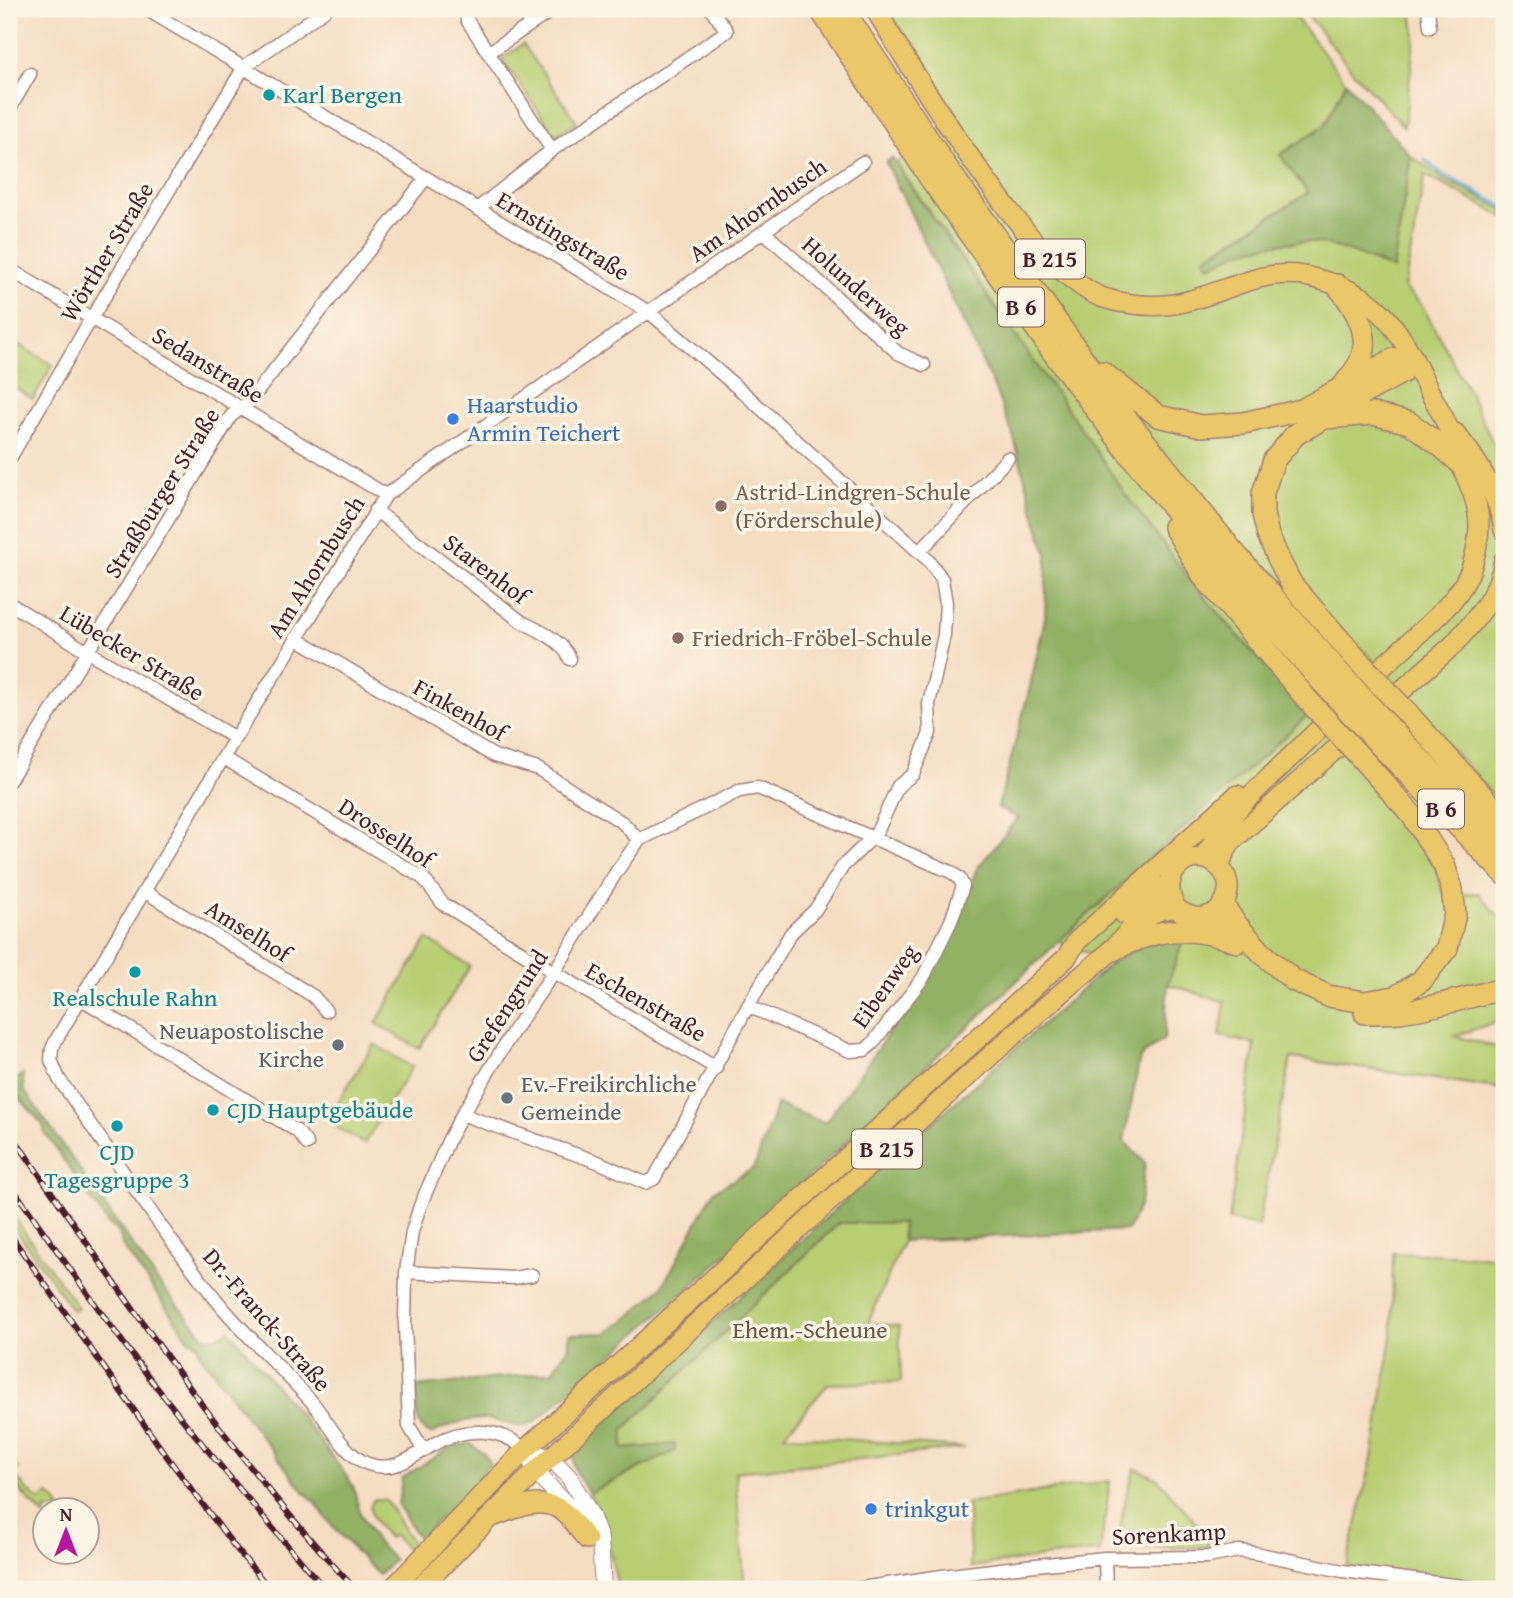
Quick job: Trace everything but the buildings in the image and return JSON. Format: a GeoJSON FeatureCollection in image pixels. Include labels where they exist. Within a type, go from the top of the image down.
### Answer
{"type":"FeatureCollection","features":[{"type":"Feature","properties":{"kind":"highway","name":"B 6"},"geometry":{"type":"LineString","coordinates":[[820,9],[932,181],[1052,351],[1132,456],[1224,571],[1330,676],[1504,874]]}},
{"type":"Feature","properties":{"kind":"highway","name":"B 6"},"geometry":{"type":"LineString","coordinates":[[843,9],[945,165],[1122,413],[1330,676]]}},
{"type":"Feature","properties":{"kind":"highway"},"geometry":{"type":"LineString","coordinates":[[1336,285],[1355,309],[1365,343],[1360,361],[1342,388]]}},
{"type":"Feature","properties":{"kind":"highway"},"geometry":{"type":"LineString","coordinates":[[1077,350],[1120,388],[1158,416],[1201,426],[1243,424],[1302,410],[1394,359],[1412,358]]}},
{"type":"Feature","properties":{"kind":"highway"},"geometry":{"type":"LineString","coordinates":[[1412,358],[1403,372],[1296,434],[1274,460],[1263,493],[1264,514],[1268,534],[1292,585],[1504,822]]}},
{"type":"Feature","properties":{"kind":"highway"},"geometry":{"type":"LineString","coordinates":[[1324,418],[1373,414],[1410,423],[1460,463]]}},
{"type":"Feature","properties":{"kind":"highway"},"geometry":{"type":"LineString","coordinates":[[1132,456],[1205,577],[1306,698],[1412,815],[1444,865],[1452,889],[1455,914],[1447,948],[1422,981],[1395,997],[1364,1002],[1328,996],[1293,980],[1262,953],[1236,924],[1217,910]]}},
{"type":"Feature","properties":{"kind":"highway","name":"B 6"},"geometry":{"type":"LineString","coordinates":[[1386,737],[1504,847]]}},
{"type":"Feature","properties":{"kind":"highway"},"geometry":{"type":"LineString","coordinates":[[1217,910],[1227,929],[1258,961],[1287,985],[1324,1004],[1363,1013],[1398,1012],[1441,1005],[1504,989]]}},
{"type":"Feature","properties":{"kind":"highway"},"geometry":{"type":"LineString","coordinates":[[1111,951],[1150,934],[1172,931],[1224,937],[1243,945]]}},
{"type":"Feature","properties":{"kind":"main road","name":"B 215"},"geometry":{"type":"LineString","coordinates":[[875,9],[949,128],[987,181],[1027,233],[1061,271],[1091,292],[1115,302],[1146,307],[1169,305],[1265,276],[1284,274],[1304,276],[1336,285],[1374,305],[1388,319],[1412,358],[1447,424],[1472,489],[1479,516],[1478,541],[1471,569],[1461,590],[1445,609],[1346,699],[1337,712],[1244,802],[1232,816],[1211,863],[1193,859],[1184,862],[1177,867],[1169,884],[1135,904],[1083,951],[1066,958]]}},
{"type":"Feature","properties":{"kind":"main road","name":"B 215"},"geometry":{"type":"LineString","coordinates":[[1447,424],[1474,455],[1496,497],[1504,530]]}},
{"type":"Feature","properties":{"kind":"main road"},"geometry":{"type":"LineString","coordinates":[[1169,884],[1171,900],[1183,914],[1201,918],[1217,910],[1228,889],[1225,874],[1211,863],[1224,853],[1233,840],[1453,645],[1479,615],[1499,583],[1504,560]]}},
{"type":"Feature","properties":{"kind":"main road","name":"B 215"},"geometry":{"type":"LineString","coordinates":[[392,1589],[525,1450],[1066,958],[1077,941],[1332,706],[1346,699]]}},
{"type":"Feature","properties":{"kind":"main road","name":"B 215"},"geometry":{"type":"LineString","coordinates":[[419,1589],[543,1465],[1039,1012],[1148,916],[1162,909],[1176,908]]}},
{"type":"Feature","properties":{"kind":"main road"},"geometry":{"type":"LineString","coordinates":[[491,1517],[532,1504],[550,1506],[561,1510],[587,1539]]}},
{"type":"Feature","properties":{"kind":"street","name":"Ernstingstraße"},"geometry":{"type":"LineString","coordinates":[[146,9],[649,312],[745,394],[928,560],[942,579],[946,603],[944,635],[929,704],[930,733],[914,774],[898,786],[872,838],[843,866],[814,910],[791,933],[654,1179],[645,1183],[598,1162],[463,1113]]}},
{"type":"Feature","properties":{"kind":"street"},"geometry":{"type":"LineString","coordinates":[[244,67],[326,9]]}},
{"type":"Feature","properties":{"kind":"street"},"geometry":{"type":"LineString","coordinates":[[488,53],[554,9]]}},
{"type":"Feature","properties":{"kind":"street"},"geometry":{"type":"LineString","coordinates":[[477,209],[552,150],[727,31],[711,9]]}},
{"type":"Feature","properties":{"kind":"street"},"geometry":{"type":"LineString","coordinates":[[1428,9],[1430,27]]}},
{"type":"Feature","properties":{"kind":"street"},"geometry":{"type":"LineString","coordinates":[[467,20],[552,150]]}},
{"type":"Feature","properties":{"kind":"street","name":"Wörther Straße"},"geometry":{"type":"LineString","coordinates":[[9,460],[244,67]]}},
{"type":"Feature","properties":{"kind":"street"},"geometry":{"type":"LineString","coordinates":[[9,110],[30,74]]}},
{"type":"Feature","properties":{"kind":"street","name":"Am Ahornbusch"},"geometry":{"type":"LineString","coordinates":[[51,1054],[80,998],[235,738],[386,495],[863,162]]}},
{"type":"Feature","properties":{"kind":"street","name":"Straßburger Straße"},"geometry":{"type":"LineString","coordinates":[[9,781],[231,416],[248,402],[426,178]]}},
{"type":"Feature","properties":{"kind":"street","name":"Holunderweg"},"geometry":{"type":"LineString","coordinates":[[764,232],[898,353],[924,365]]}},
{"type":"Feature","properties":{"kind":"street","name":"Sedanstraße"},"geometry":{"type":"LineString","coordinates":[[9,270],[386,495]]}},
{"type":"Feature","properties":{"kind":"street"},"geometry":{"type":"LineString","coordinates":[[919,552],[1008,458]]}},
{"type":"Feature","properties":{"kind":"street","name":"Starenhof"},"geometry":{"type":"LineString","coordinates":[[375,510],[522,622],[566,649],[569,659]]}},
{"type":"Feature","properties":{"kind":"street","name":"Lübecker Straße"},"geometry":{"type":"LineString","coordinates":[[9,604],[235,738]]}},
{"type":"Feature","properties":{"kind":"street","name":"Finkenhof"},"geometry":{"type":"LineString","coordinates":[[296,638],[494,756],[538,769],[622,823],[639,839]]}},
{"type":"Feature","properties":{"kind":"street","name":"Drosselhof"},"geometry":{"type":"LineString","coordinates":[[224,758],[423,878],[443,904],[554,972]]}},
{"type":"Feature","properties":{"kind":"street","name":"Grefengrund"},"geometry":{"type":"LineString","coordinates":[[424,1451],[409,1426],[405,1324],[406,1272],[412,1232],[421,1206],[463,1113],[639,839],[739,791],[758,788],[872,838]]}},
{"type":"Feature","properties":{"kind":"street","name":"Eibenweg"},"geometry":{"type":"LineString","coordinates":[[748,1006],[850,1051],[858,1051],[872,1044],[923,978],[951,921],[962,886],[959,878],[951,872],[872,838]]}},
{"type":"Feature","properties":{"kind":"street","name":"Amselhof"},"geometry":{"type":"LineString","coordinates":[[145,891],[313,996],[326,1011]]}},
{"type":"Feature","properties":{"kind":"street","name":"Eschenstraße"},"geometry":{"type":"LineString","coordinates":[[554,972],[716,1068]]}},
{"type":"Feature","properties":{"kind":"street"},"geometry":{"type":"LineString","coordinates":[[80,998],[297,1131],[307,1144]]}},
{"type":"Feature","properties":{"kind":"street","name":"Dr.-Franck-Straße"},"geometry":{"type":"LineString","coordinates":[[51,1054],[59,1079],[215,1299],[311,1401],[356,1458],[378,1467],[393,1466],[449,1437],[480,1431],[506,1437],[525,1450]]}},
{"type":"Feature","properties":{"kind":"street"},"geometry":{"type":"LineString","coordinates":[[406,1272],[513,1278],[532,1275]]}},
{"type":"Feature","properties":{"kind":"street"},"geometry":{"type":"LineString","coordinates":[[525,1450],[543,1465],[569,1477],[591,1515],[600,1539],[603,1581]]}},
{"type":"Feature","properties":{"kind":"street"},"geometry":{"type":"LineString","coordinates":[[543,1465],[584,1528],[603,1581]]}},
{"type":"Feature","properties":{"kind":"street","name":"Sorenkamp"},"geometry":{"type":"LineString","coordinates":[[854,1589],[954,1574],[1105,1558],[1208,1557],[1239,1551],[1343,1571],[1450,1587],[1485,1589]]}},
{"type":"Feature","properties":{"kind":"street"},"geometry":{"type":"LineString","coordinates":[[1105,1558],[1106,1589]]}},
{"type":"Feature","properties":{"kind":"green space"},"geometry":{"type":"Polygon","coordinates":[[[887,9],[1289,9],[1346,82],[1325,125],[1280,155],[1308,193],[1205,257],[1209,266],[1248,249],[1301,242],[1339,248],[1393,269],[1411,156],[1442,178],[1504,210],[1504,217],[1425,175],[1404,288],[1422,305],[1469,392],[1504,466],[1504,589],[1490,616],[1504,598],[1504,808],[1362,649],[1298,704],[1194,585],[1126,495],[896,163],[958,118],[887,9]]]}},
{"type":"Feature","properties":{"kind":"green space"},"geometry":{"type":"Polygon","coordinates":[[[1303,9],[1412,9],[1415,34],[1404,127],[1354,73],[1303,9]]]}},
{"type":"Feature","properties":{"kind":"green space"},"geometry":{"type":"Polygon","coordinates":[[[523,44],[577,122],[556,136],[502,59],[523,44]]]}},
{"type":"Feature","properties":{"kind":"green space"},"geometry":{"type":"Polygon","coordinates":[[[1346,82],[1411,156],[1393,269],[1339,248],[1301,242],[1248,249],[1209,266],[1205,258],[1308,193],[1280,155],[1325,125],[1346,82]]]}},
{"type":"Feature","properties":{"kind":"green space"},"geometry":{"type":"Polygon","coordinates":[[[892,158],[1126,495],[1194,585],[1308,715],[1058,942],[722,1259],[535,1422],[520,1426],[489,1419],[471,1420],[431,1434],[421,1427],[418,1421],[417,1387],[551,1372],[569,1347],[569,1334],[607,1333],[662,1287],[714,1191],[754,1168],[777,1104],[825,1123],[933,970],[967,897],[976,870],[1018,818],[998,808],[1045,618],[1047,554],[1013,435],[991,380],[886,162],[892,158]]]}},
{"type":"Feature","properties":{"kind":"green space"},"geometry":{"type":"Polygon","coordinates":[[[9,339],[53,365],[33,399],[9,384],[9,339]]]}},
{"type":"Feature","properties":{"kind":"green space"},"geometry":{"type":"Polygon","coordinates":[[[1308,715],[1356,767],[1435,866],[1444,895],[1478,893],[1504,922],[1504,1019],[1455,1036],[1504,1049],[1504,1089],[1291,1058],[1258,1226],[1229,1220],[1255,1044],[1220,1036],[1225,1002],[1168,984],[1184,938],[1112,962],[1058,942],[1308,715]]]}},
{"type":"Feature","properties":{"kind":"green space"},"geometry":{"type":"Polygon","coordinates":[[[1184,938],[1168,984],[1164,1039],[1140,1057],[1124,1141],[1145,1163],[1140,1204],[1128,1230],[903,1241],[902,1223],[839,1223],[624,1429],[623,1449],[675,1444],[675,1451],[589,1493],[574,1466],[576,1448],[844,1201],[1112,962],[1146,943],[1184,938]]]}},
{"type":"Feature","properties":{"kind":"green space"},"geometry":{"type":"Polygon","coordinates":[[[427,939],[470,966],[419,1049],[376,1023],[427,939]]]}},
{"type":"Feature","properties":{"kind":"green space"},"geometry":{"type":"Polygon","coordinates":[[[374,1044],[412,1067],[364,1144],[326,1121],[374,1044]]]}},
{"type":"Feature","properties":{"kind":"green space"},"geometry":{"type":"Polygon","coordinates":[[[23,1074],[24,1090],[158,1282],[205,1338],[216,1337],[229,1330],[340,1467],[353,1486],[360,1513],[377,1543],[394,1560],[379,1575],[306,1494],[200,1354],[198,1346],[193,1340],[190,1341],[122,1245],[118,1233],[108,1224],[45,1133],[43,1125],[9,1086],[23,1074]]]}},
{"type":"Feature","properties":{"kind":"green space"},"geometry":{"type":"Polygon","coordinates":[[[9,1210],[78,1308],[73,1311],[9,1220],[9,1210]]]}},
{"type":"Feature","properties":{"kind":"green space","name":"Ehem.-Scheune"},"geometry":{"type":"Polygon","coordinates":[[[839,1223],[902,1223],[903,1241],[868,1323],[899,1326],[901,1382],[828,1384],[784,1435],[965,1448],[735,1472],[745,1589],[618,1589],[607,1540],[589,1493],[675,1451],[675,1444],[623,1449],[624,1429],[839,1223]]]}},
{"type":"Feature","properties":{"kind":"green space"},"geometry":{"type":"Polygon","coordinates":[[[1393,1253],[1504,1257],[1504,1589],[1499,1589],[1499,1586],[1346,1567],[1372,1459],[1392,1336],[1393,1253]]]}},
{"type":"Feature","properties":{"kind":"green space"},"geometry":{"type":"Polygon","coordinates":[[[471,1444],[484,1454],[490,1464],[478,1480],[419,1539],[398,1505],[402,1478],[454,1445],[471,1444]]]}},
{"type":"Feature","properties":{"kind":"green space"},"geometry":{"type":"Polygon","coordinates":[[[9,1456],[18,1469],[14,1473],[34,1496],[32,1496],[32,1503],[9,1479],[9,1456]]]}},
{"type":"Feature","properties":{"kind":"green space"},"geometry":{"type":"Polygon","coordinates":[[[1135,1468],[1157,1478],[1204,1532],[1209,1547],[1117,1548],[1126,1496],[1135,1468]]]}},
{"type":"Feature","properties":{"kind":"green space"},"geometry":{"type":"Polygon","coordinates":[[[1110,1481],[1100,1552],[971,1567],[967,1503],[1110,1481]]]}},
{"type":"Feature","properties":{"kind":"green space"},"geometry":{"type":"Polygon","coordinates":[[[375,1499],[386,1500],[411,1541],[408,1550],[394,1535],[388,1538],[374,1518],[370,1508],[375,1499]]]}},
{"type":"Feature","properties":{"kind":"waterway"},"geometry":{"type":"LineString","coordinates":[[1425,160],[1442,174],[1504,207]]}},
{"type":"Feature","properties":{"kind":"railway"},"geometry":{"type":"LineString","coordinates":[[9,1131],[132,1308],[217,1424],[261,1481],[355,1589]]}},
{"type":"Feature","properties":{"kind":"railway"},"geometry":{"type":"LineString","coordinates":[[9,1183],[155,1385],[325,1589]]}},
{"type":"Feature","properties":{"kind":"railway"},"geometry":{"type":"LineString","coordinates":[[9,1233],[165,1454],[270,1589]]}},
{"type":"Feature","properties":{"kind":"place","name":"Karl Bergen"},"geometry":{"type":"Point","coordinates":[269,95]}},
{"type":"Feature","properties":{"kind":"place","name":"Haarstudio Armin Teichert"},"geometry":{"type":"Point","coordinates":[453,419]}},
{"type":"Feature","properties":{"kind":"place","name":"Astrid-Lindgren-Schule (Förderschule)"},"geometry":{"type":"Point","coordinates":[721,506]}},
{"type":"Feature","properties":{"kind":"place","name":"Friedrich-Fröbel-Schule"},"geometry":{"type":"Point","coordinates":[678,638]}},
{"type":"Feature","properties":{"kind":"place","name":"Realschule Rahn"},"geometry":{"type":"Point","coordinates":[135,972]}},
{"type":"Feature","properties":{"kind":"place","name":"Neuapostolische Kirche"},"geometry":{"type":"Point","coordinates":[338,1045]}},
{"type":"Feature","properties":{"kind":"place","name":"Ev.-Freikirchliche Gemeinde"},"geometry":{"type":"Point","coordinates":[507,1098]}},
{"type":"Feature","properties":{"kind":"place","name":"CJD Hauptgebäude"},"geometry":{"type":"Point","coordinates":[213,1110]}},
{"type":"Feature","properties":{"kind":"place","name":"CJD Tagesgruppe 3"},"geometry":{"type":"Point","coordinates":[117,1126]}},
{"type":"Feature","properties":{"kind":"place","name":"trinkgut"},"geometry":{"type":"Point","coordinates":[871,1509]}}]}
